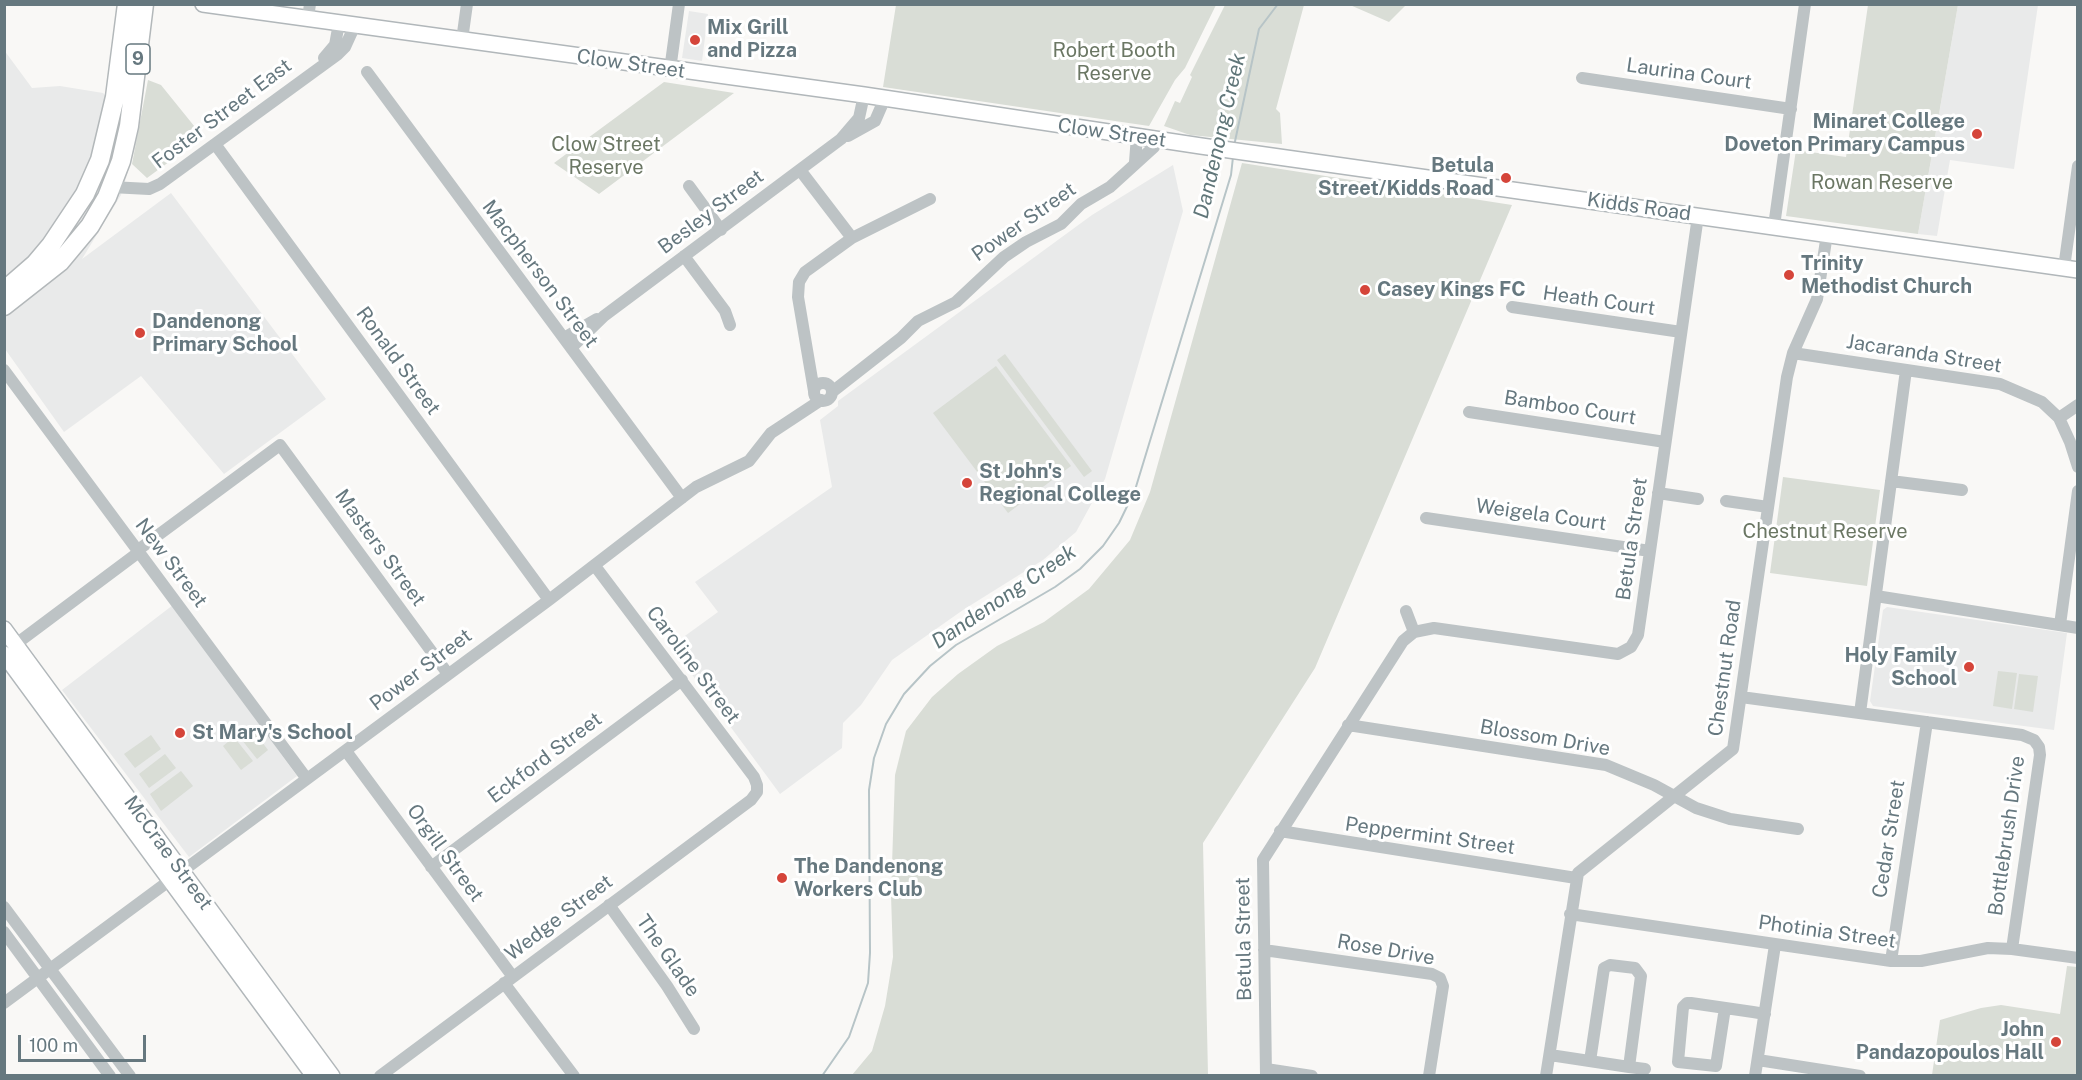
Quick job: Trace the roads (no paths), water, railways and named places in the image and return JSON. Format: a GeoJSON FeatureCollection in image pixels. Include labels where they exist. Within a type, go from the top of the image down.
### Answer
{"type":"FeatureCollection","features":[{"type":"Feature","properties":{"kind":"highway"},"geometry":{"type":"LineString","coordinates":[[114,4],[118,23],[124,32]]}},
{"type":"Feature","properties":{"kind":"highway","name":"9"},"geometry":{"type":"LineString","coordinates":[[4,291],[35,264],[61,230],[85,194],[100,160],[116,97],[127,4]]}},
{"type":"Feature","properties":{"kind":"highway","name":"9"},"geometry":{"type":"LineString","coordinates":[[4,306],[43,277],[76,242],[90,226],[111,187],[121,161],[130,119],[144,4]]}},
{"type":"Feature","properties":{"kind":"highway"},"geometry":{"type":"LineString","coordinates":[[61,230],[76,242]]}},
{"type":"Feature","properties":{"kind":"main road","name":"Clow Street"},"geometry":{"type":"LineString","coordinates":[[203,4],[309,11],[347,24],[864,95],[1201,146]]}},
{"type":"Feature","properties":{"kind":"main road","name":"Kidds Road"},"geometry":{"type":"LineString","coordinates":[[1201,146],[2071,269]]}},
{"type":"Feature","properties":{"kind":"main road","name":"McCrae Street"},"geometry":{"type":"LineString","coordinates":[[4,629],[8,650],[177,876],[332,1076]]}},
{"type":"Feature","properties":{"kind":"main road","name":"McCrae Street"},"geometry":{"type":"LineString","coordinates":[[177,876],[314,1076]]}},
{"type":"Feature","properties":{"kind":"street"},"geometry":{"type":"LineString","coordinates":[[462,40],[467,4]]}},
{"type":"Feature","properties":{"kind":"street"},"geometry":{"type":"LineString","coordinates":[[670,70],[679,4]]}},
{"type":"Feature","properties":{"kind":"street"},"geometry":{"type":"LineString","coordinates":[[1774,226],[1804,4]]}},
{"type":"Feature","properties":{"kind":"street","name":"Foster Street East"},"geometry":{"type":"LineString","coordinates":[[111,187],[128,186],[149,189],[156,187],[311,72],[334,48],[347,24]]}},
{"type":"Feature","properties":{"kind":"street","name":"Macpherson Street"},"geometry":{"type":"LineString","coordinates":[[367,72],[682,498]]}},
{"type":"Feature","properties":{"kind":"street","name":"Laurina Court"},"geometry":{"type":"LineString","coordinates":[[1582,78],[1791,109]]}},
{"type":"Feature","properties":{"kind":"street","name":"Besley Street"},"geometry":{"type":"LineString","coordinates":[[841,139],[859,118],[864,95]]}},
{"type":"Feature","properties":{"kind":"street","name":"Besley Street"},"geometry":{"type":"LineString","coordinates":[[567,343],[841,139],[875,121],[885,98]]}},
{"type":"Feature","properties":{"kind":"street"},"geometry":{"type":"LineString","coordinates":[[1135,162],[1137,136]]}},
{"type":"Feature","properties":{"kind":"street","name":"Power Street"},"geometry":{"type":"LineString","coordinates":[[4,1002],[346,752],[705,481],[749,461],[766,438],[801,413],[822,390],[850,377],[901,338],[918,321],[956,302],[1004,257],[1026,242],[1061,224],[1081,204],[1110,187],[1154,147],[1155,139]]}},
{"type":"Feature","properties":{"kind":"street","name":"Ronald Street"},"geometry":{"type":"LineString","coordinates":[[215,144],[549,600]]}},
{"type":"Feature","properties":{"kind":"street"},"geometry":{"type":"LineString","coordinates":[[2071,269],[2078,166]]}},
{"type":"Feature","properties":{"kind":"street"},"geometry":{"type":"LineString","coordinates":[[800,170],[852,238]]}},
{"type":"Feature","properties":{"kind":"street"},"geometry":{"type":"LineString","coordinates":[[689,186],[720,230]]}},
{"type":"Feature","properties":{"kind":"street"},"geometry":{"type":"LineString","coordinates":[[822,390],[810,364],[798,297],[799,282],[805,272],[852,238],[930,200]]}},
{"type":"Feature","properties":{"kind":"street","name":"Betula Street"},"geometry":{"type":"LineString","coordinates":[[1266,1072],[1262,863],[1280,831],[1403,641],[1414,632],[1434,628],[1618,654],[1631,647],[1638,635],[1698,216]]}},
{"type":"Feature","properties":{"kind":"street","name":"Chestnut Road"},"geometry":{"type":"LineString","coordinates":[[1576,878],[1586,864],[1733,749],[1793,353],[1817,299],[1827,234]]}},
{"type":"Feature","properties":{"kind":"street"},"geometry":{"type":"LineString","coordinates":[[684,256],[725,311],[730,325]]}},
{"type":"Feature","properties":{"kind":"street","name":"Heath Court"},"geometry":{"type":"LineString","coordinates":[[1512,308],[1681,333]]}},
{"type":"Feature","properties":{"kind":"street","name":"Jacaranda Street"},"geometry":{"type":"LineString","coordinates":[[1793,353],[2000,384],[2042,402],[2059,418],[2078,467]]}},
{"type":"Feature","properties":{"kind":"street","name":"New Street"},"geometry":{"type":"LineString","coordinates":[[4,370],[308,779]]}},
{"type":"Feature","properties":{"kind":"street"},"geometry":{"type":"LineString","coordinates":[[1860,713],[1906,370]]}},
{"type":"Feature","properties":{"kind":"street"},"geometry":{"type":"LineString","coordinates":[[2059,418],[2078,405]]}},
{"type":"Feature","properties":{"kind":"street","name":"Bamboo Court"},"geometry":{"type":"LineString","coordinates":[[1469,412],[1665,442]]}},
{"type":"Feature","properties":{"kind":"street","name":"Masters Street"},"geometry":{"type":"LineString","coordinates":[[138,551],[280,445],[448,674]]}},
{"type":"Feature","properties":{"kind":"street"},"geometry":{"type":"LineString","coordinates":[[1892,481],[1962,490]]}},
{"type":"Feature","properties":{"kind":"street"},"geometry":{"type":"LineString","coordinates":[[2060,625],[2078,491]]}},
{"type":"Feature","properties":{"kind":"street"},"geometry":{"type":"LineString","coordinates":[[1658,493],[1698,499]]}},
{"type":"Feature","properties":{"kind":"street"},"geometry":{"type":"LineString","coordinates":[[1726,501],[1768,507]]}},
{"type":"Feature","properties":{"kind":"street","name":"Weigela Court"},"geometry":{"type":"LineString","coordinates":[[1426,518],[1650,551]]}},
{"type":"Feature","properties":{"kind":"street"},"geometry":{"type":"LineString","coordinates":[[8,650],[138,551]]}},
{"type":"Feature","properties":{"kind":"street","name":"Caroline Street"},"geometry":{"type":"LineString","coordinates":[[595,566],[754,777],[758,789]]}},
{"type":"Feature","properties":{"kind":"street"},"geometry":{"type":"LineString","coordinates":[[1876,596],[2078,628]]}},
{"type":"Feature","properties":{"kind":"street"},"geometry":{"type":"LineString","coordinates":[[1406,611],[1414,632]]}},
{"type":"Feature","properties":{"kind":"street","name":"Eckford Street"},"geometry":{"type":"LineString","coordinates":[[431,867],[682,680]]}},
{"type":"Feature","properties":{"kind":"street","name":"Bottlebrush Drive"},"geometry":{"type":"LineString","coordinates":[[1741,697],[2027,735],[2039,747],[2012,949]]}},
{"type":"Feature","properties":{"kind":"street","name":"Cedar Street"},"geometry":{"type":"LineString","coordinates":[[1891,961],[1926,722]]}},
{"type":"Feature","properties":{"kind":"street","name":"Blossom Drive"},"geometry":{"type":"LineString","coordinates":[[1348,725],[1606,765],[1696,808],[1730,819],[1798,829]]}},
{"type":"Feature","properties":{"kind":"street","name":"Orgill Street"},"geometry":{"type":"LineString","coordinates":[[346,752],[431,867],[574,1076]]}},
{"type":"Feature","properties":{"kind":"street","name":"Wedge Street"},"geometry":{"type":"LineString","coordinates":[[380,1076],[751,800],[758,789]]}},
{"type":"Feature","properties":{"kind":"street","name":"Peppermint Street"},"geometry":{"type":"LineString","coordinates":[[1280,831],[1576,878]]}},
{"type":"Feature","properties":{"kind":"street"},"geometry":{"type":"LineString","coordinates":[[1546,1076],[1576,878]]}},
{"type":"Feature","properties":{"kind":"street","name":"The Glade"},"geometry":{"type":"LineString","coordinates":[[609,905],[667,986],[694,1029]]}},
{"type":"Feature","properties":{"kind":"street"},"geometry":{"type":"LineString","coordinates":[[4,907],[130,1076]]}},
{"type":"Feature","properties":{"kind":"street","name":"Photinia Street"},"geometry":{"type":"LineString","coordinates":[[1570,914],[1891,961],[1921,962],[1980,949],[2012,949],[2078,958]]}},
{"type":"Feature","properties":{"kind":"street"},"geometry":{"type":"LineString","coordinates":[[4,932],[110,1076]]}},
{"type":"Feature","properties":{"kind":"street"},"geometry":{"type":"LineString","coordinates":[[1755,1076],[1775,945]]}},
{"type":"Feature","properties":{"kind":"street","name":"Rose Drive"},"geometry":{"type":"LineString","coordinates":[[1264,950],[1432,974],[1440,978],[1443,986],[1429,1076]]}},
{"type":"Feature","properties":{"kind":"street"},"geometry":{"type":"LineString","coordinates":[[1590,1061],[1604,968],[1610,965],[1635,968],[1641,976],[1629,1066]]}},
{"type":"Feature","properties":{"kind":"street"},"geometry":{"type":"LineString","coordinates":[[1725,1008],[1716,1066],[1677,1062],[1685,1005],[1691,1003],[1725,1008],[1765,1014]]}},
{"type":"Feature","properties":{"kind":"street"},"geometry":{"type":"LineString","coordinates":[[1550,1055],[1645,1069]]}},
{"type":"Feature","properties":{"kind":"street"},"geometry":{"type":"LineString","coordinates":[[1758,1060],[1860,1076]]}},
{"type":"Feature","properties":{"kind":"street"},"geometry":{"type":"LineString","coordinates":[[1266,1072],[1312,1076]]}},
{"type":"Feature","properties":{"kind":"waterway","name":"Dandenong Creek"},"geometry":{"type":"LineString","coordinates":[[1234,146],[1259,29],[1278,4]]}},
{"type":"Feature","properties":{"kind":"waterway","name":"Dandenong Creek"},"geometry":{"type":"LineString","coordinates":[[822,1076],[849,1037],[868,983],[870,953],[869,790],[874,758],[886,724],[904,694],[930,666],[956,645],[1055,587],[1080,569],[1103,546],[1119,523],[1135,490],[1231,175],[1233,157]]}},
{"type":"Feature","properties":{"kind":"place","name":"Mix Grill and Pizza"},"geometry":{"type":"Point","coordinates":[695,40]}},
{"type":"Feature","properties":{"kind":"place","name":"Minaret College Doveton Primary Campus"},"geometry":{"type":"Point","coordinates":[1977,134]}},
{"type":"Feature","properties":{"kind":"place","name":"Betula Street/Kidds Road"},"geometry":{"type":"Point","coordinates":[1506,178]}},
{"type":"Feature","properties":{"kind":"place","name":"Trinity Methodist Church"},"geometry":{"type":"Point","coordinates":[1789,275]}},
{"type":"Feature","properties":{"kind":"place","name":"Casey Kings FC"},"geometry":{"type":"Point","coordinates":[1365,290]}},
{"type":"Feature","properties":{"kind":"place","name":"Dandenong Primary School"},"geometry":{"type":"Point","coordinates":[140,333]}},
{"type":"Feature","properties":{"kind":"place","name":"St John's Regional College"},"geometry":{"type":"Point","coordinates":[967,483]}},
{"type":"Feature","properties":{"kind":"place","name":"Holy Family School"},"geometry":{"type":"Point","coordinates":[1969,667]}},
{"type":"Feature","properties":{"kind":"place","name":"St Mary's School"},"geometry":{"type":"Point","coordinates":[180,733]}},
{"type":"Feature","properties":{"kind":"place","name":"The Dandenong Workers Club"},"geometry":{"type":"Point","coordinates":[782,878]}},
{"type":"Feature","properties":{"kind":"place","name":"John Pandazopoulos Hall"},"geometry":{"type":"Point","coordinates":[2056,1042]}},
{"type":"Feature","properties":{"kind":"park label","name":"Robert Booth Reserve"},"geometry":{"type":"Point","coordinates":[1114,62]}},
{"type":"Feature","properties":{"kind":"park label","name":"Clow Street Reserve"},"geometry":{"type":"Point","coordinates":[606,156]}},
{"type":"Feature","properties":{"kind":"park label","name":"Rowan Reserve"},"geometry":{"type":"Point","coordinates":[1882,183]}},
{"type":"Feature","properties":{"kind":"park label","name":"Chestnut Reserve"},"geometry":{"type":"Point","coordinates":[1825,532]}}]}
